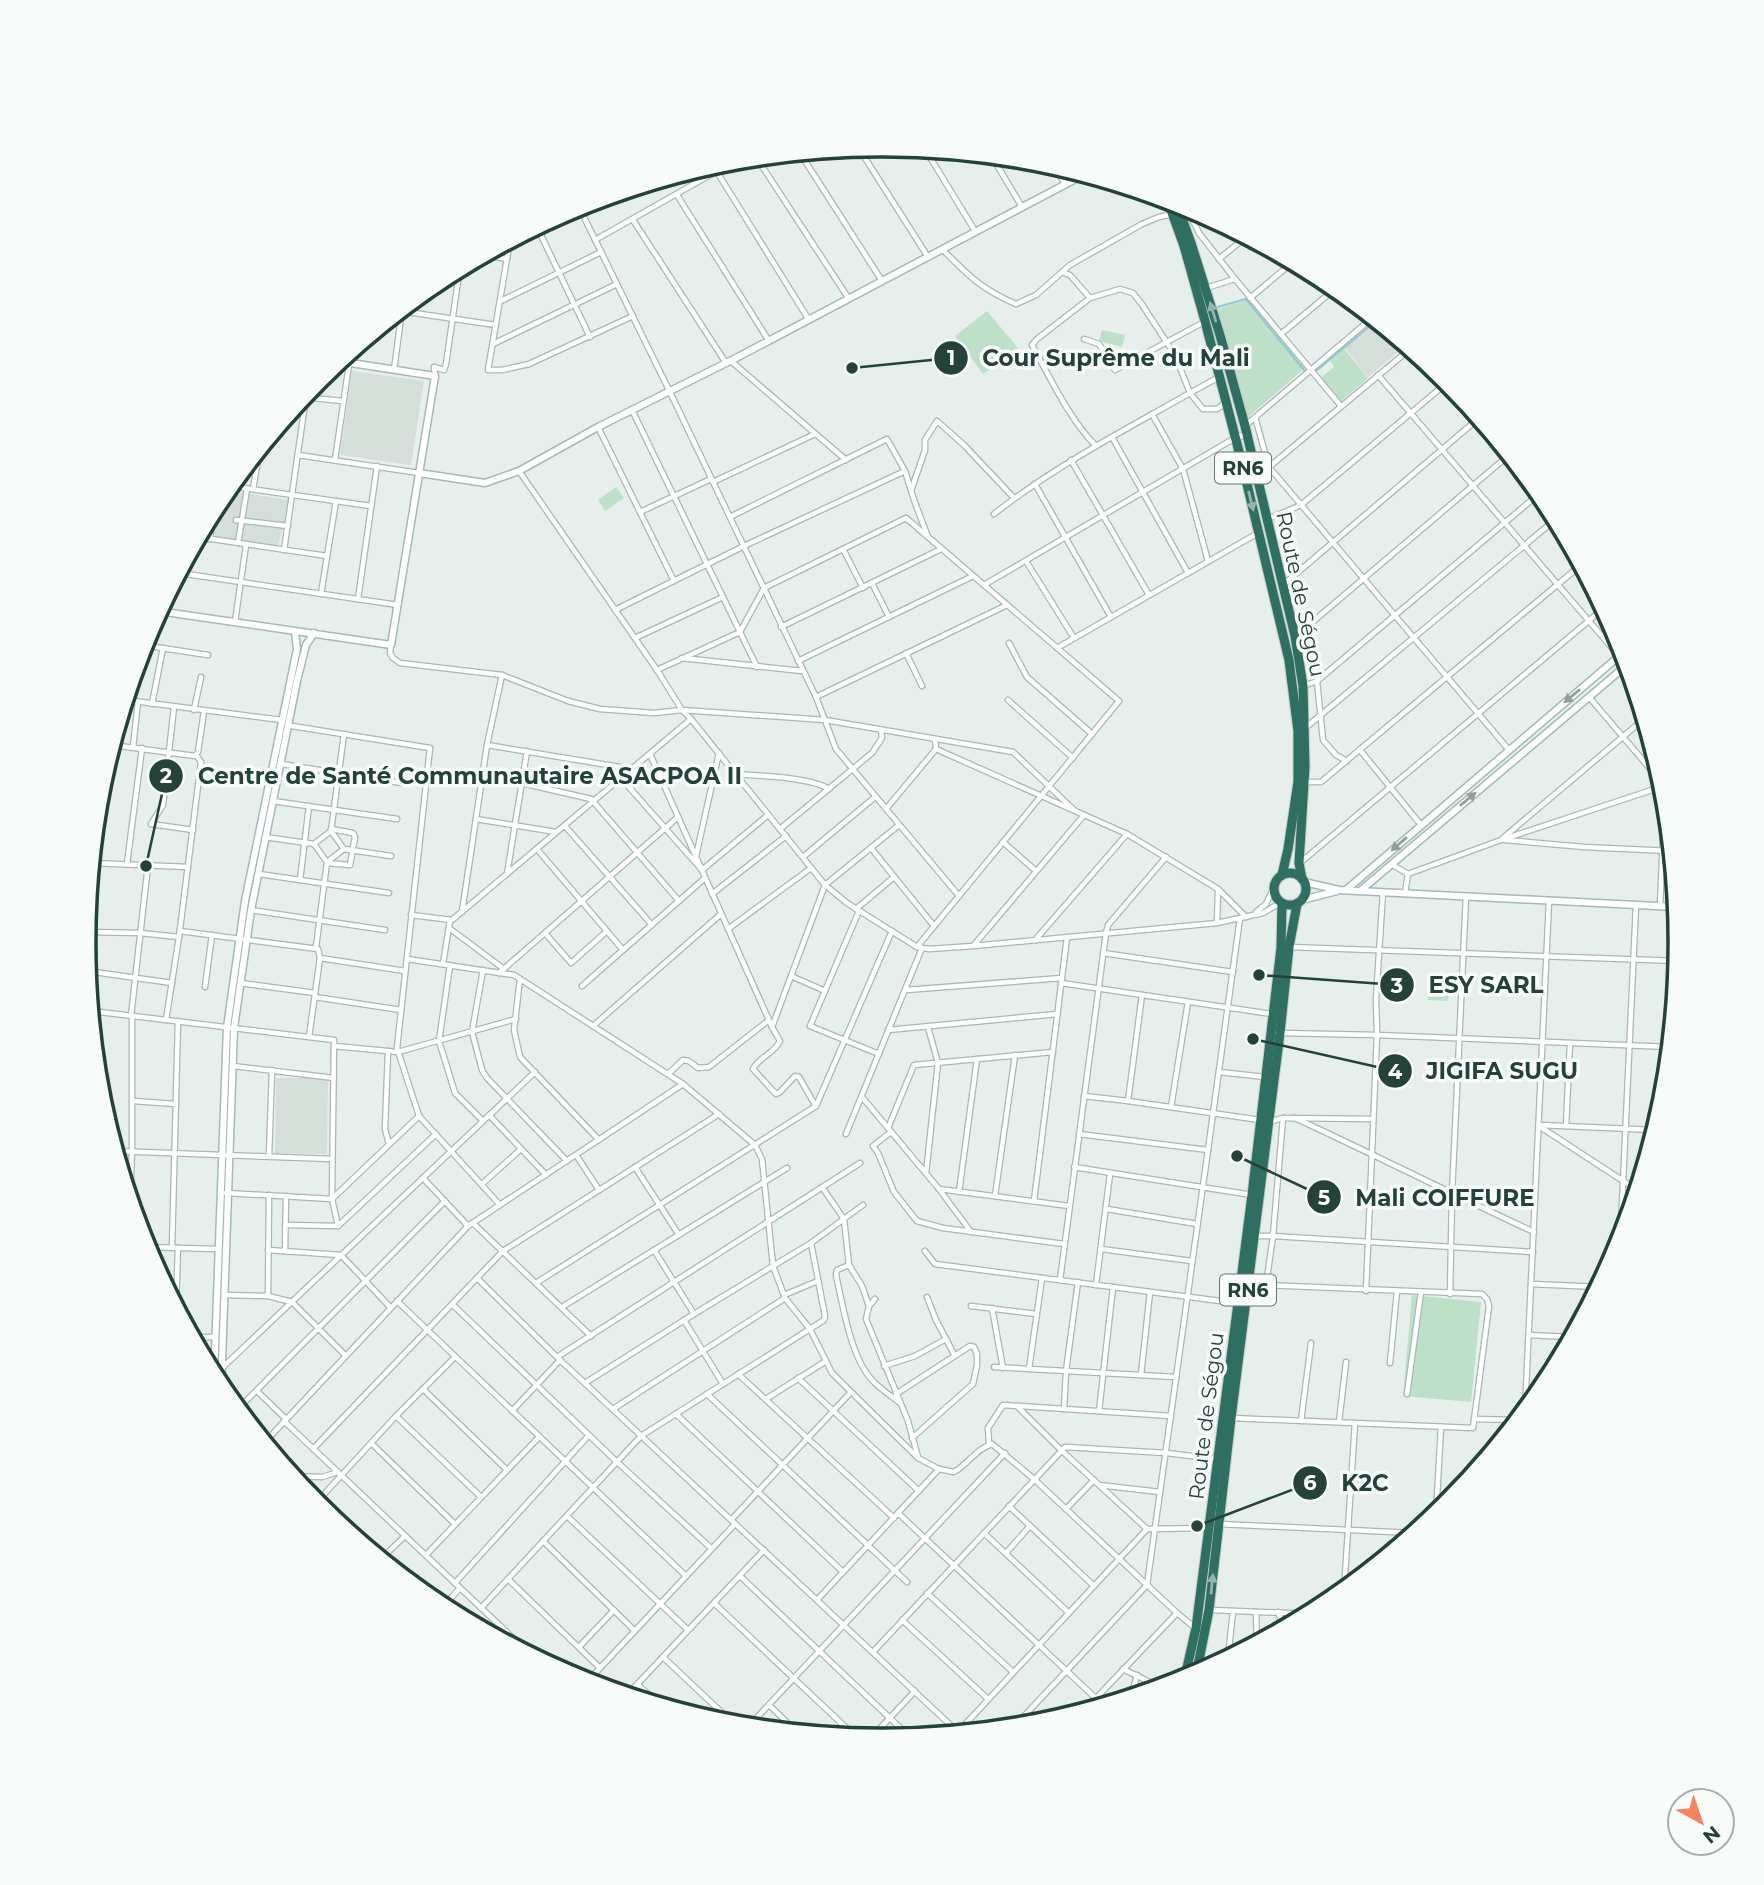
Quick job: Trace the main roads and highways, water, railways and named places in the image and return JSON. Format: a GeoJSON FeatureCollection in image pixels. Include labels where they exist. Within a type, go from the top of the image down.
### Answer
{"type":"FeatureCollection","features":[{"type":"Feature","properties":{"kind":"highway","name":"Route de Ségou"},"geometry":{"type":"LineString","coordinates":[[1173,213],[1205,321],[1289,660],[1297,731],[1298,782],[1282,875],[1277,878],[1273,889],[1273,894],[1281,903],[1281,948],[1266,1077],[1255,1236],[1215,1527],[1187,1666]]}},
{"type":"Feature","properties":{"kind":"highway","name":"Route de Ségou"},"geometry":{"type":"LineString","coordinates":[[1186,218],[1246,430],[1295,636],[1303,686],[1304,729],[1299,863],[1306,888],[1289,947],[1280,1033],[1252,1195],[1237,1303],[1217,1459],[1209,1610],[1199,1661]]}},
{"type":"Feature","properties":{"kind":"highway"},"geometry":{"type":"LineString","coordinates":[[1282,875],[1293,873],[1303,880]]}},
{"type":"Feature","properties":{"kind":"highway"},"geometry":{"type":"LineString","coordinates":[[1281,903],[1287,906],[1300,902]]}},
{"type":"Feature","properties":{"kind":"waterway"},"geometry":{"type":"LineString","coordinates":[[1214,308],[1246,299],[1304,370]]}},
{"type":"Feature","properties":{"kind":"waterway"},"geometry":{"type":"LineString","coordinates":[[1316,371],[1369,327]]}},
{"type":"Feature","properties":{"kind":"place","name":"Cour Suprême du Mali"},"geometry":{"type":"Point","coordinates":[852,368]}},
{"type":"Feature","properties":{"kind":"place","name":"Centre de Santé Communautaire ASACPOA II"},"geometry":{"type":"Point","coordinates":[146,866]}},
{"type":"Feature","properties":{"kind":"place","name":"ESY SARL"},"geometry":{"type":"Point","coordinates":[1259,975]}},
{"type":"Feature","properties":{"kind":"place","name":"JIGIFA SUGU"},"geometry":{"type":"Point","coordinates":[1253,1039]}},
{"type":"Feature","properties":{"kind":"place","name":"Mali COIFFURE"},"geometry":{"type":"Point","coordinates":[1237,1156]}},
{"type":"Feature","properties":{"kind":"place","name":"K2C"},"geometry":{"type":"Point","coordinates":[1197,1526]}}]}
